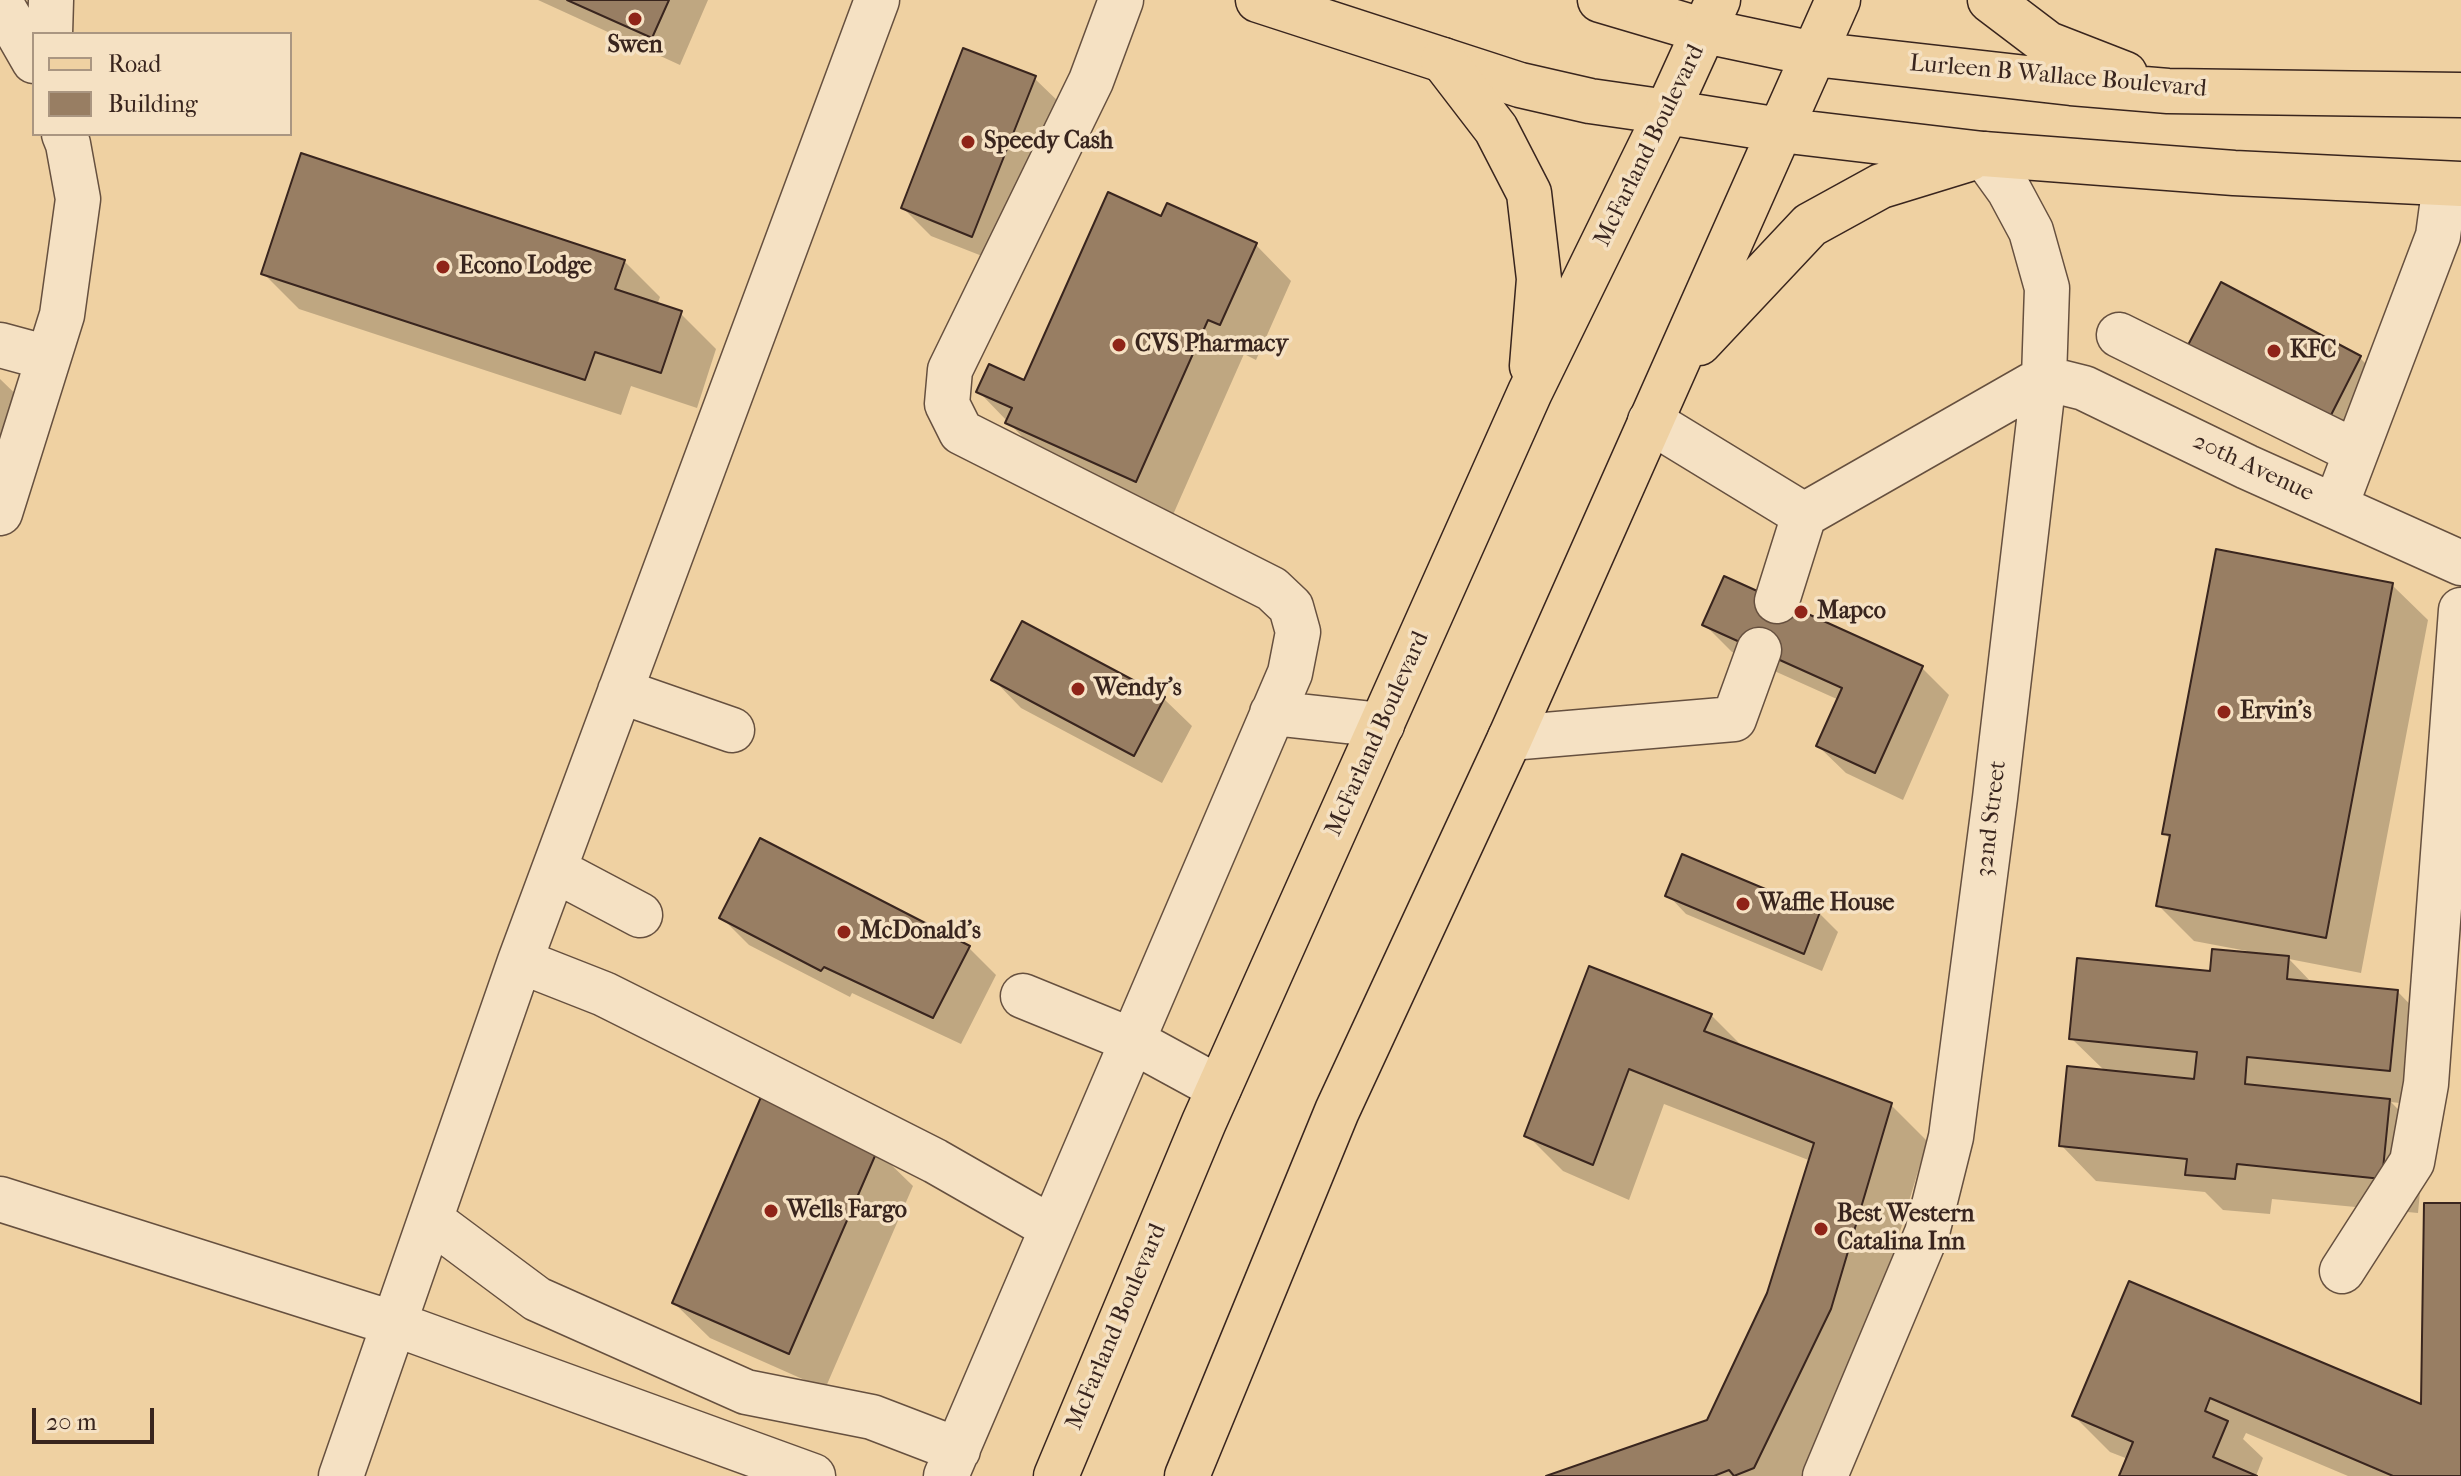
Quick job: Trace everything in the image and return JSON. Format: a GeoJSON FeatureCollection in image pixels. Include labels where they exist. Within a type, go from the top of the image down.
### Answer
{"type":"FeatureCollection","features":[{"type":"Feature","properties":{"kind":"main road"},"geometry":{"type":"LineString","coordinates":[[1258,0],[1520,85],[1590,101],[1780,130],[1983,154],[2234,173],[2453,184]]}},
{"type":"Feature","properties":{"kind":"main road","name":"Lurleen B Wallace Boulevard"},"geometry":{"type":"LineString","coordinates":[[1600,0],[1712,16],[1814,54],[2071,83],[2168,91],[2461,95]]}},
{"type":"Feature","properties":{"kind":"main road"},"geometry":{"type":"LineString","coordinates":[[1187,1476],[1337,1111],[1510,738],[1838,0]]}},
{"type":"Feature","properties":{"kind":"main road"},"geometry":{"type":"LineString","coordinates":[[1990,0],[2048,44],[2168,91]]}},
{"type":"Feature","properties":{"kind":"main road","name":"McFarland Boulevard"},"geometry":{"type":"LineString","coordinates":[[1056,1476],[1219,1088],[1530,392],[1712,16]]}},
{"type":"Feature","properties":{"kind":"main road"},"geometry":{"type":"LineString","coordinates":[[1443,60],[1496,129],[1529,193],[1539,279],[1530,392]]}},
{"type":"Feature","properties":{"kind":"main road"},"geometry":{"type":"LineString","coordinates":[[1670,376],[1744,292],[1810,225],[1881,186],[1983,154]]}},
{"type":"Feature","properties":{"kind":"street"},"geometry":{"type":"LineString","coordinates":[[50,32],[51,0]]}},
{"type":"Feature","properties":{"kind":"street"},"geometry":{"type":"LineString","coordinates":[[341,1476],[520,961],[877,0]]}},
{"type":"Feature","properties":{"kind":"street"},"geometry":{"type":"LineString","coordinates":[[431,1220],[537,1299],[746,1392],[872,1417],[952,1463],[1290,673],[1298,632],[1291,607],[1272,589],[961,432],[947,404],[950,370],[1091,81],[1121,0]]}},
{"type":"Feature","properties":{"kind":"street"},"geometry":{"type":"LineString","coordinates":[[0,2],[32,58]]}},
{"type":"Feature","properties":{"kind":"street"},"geometry":{"type":"LineString","coordinates":[[0,40],[32,60]]}},
{"type":"Feature","properties":{"kind":"street"},"geometry":{"type":"LineString","coordinates":[[0,513],[62,315],[78,199],[64,136]]}},
{"type":"Feature","properties":{"kind":"street","name":"32nd Street"},"geometry":{"type":"LineString","coordinates":[[1825,1476],[1927,1233],[1951,1137],[1993,813],[2044,378],[2047,288],[2031,231],[2009,190],[1983,154]]}},
{"type":"Feature","properties":{"kind":"street"},"geometry":{"type":"LineString","coordinates":[[2336,505],[2438,236],[2453,184]]}},
{"type":"Feature","properties":{"kind":"street"},"geometry":{"type":"LineString","coordinates":[[2119,335],[2356,452]]}},
{"type":"Feature","properties":{"kind":"street"},"geometry":{"type":"LineString","coordinates":[[0,345],[48,358]]}},
{"type":"Feature","properties":{"kind":"street"},"geometry":{"type":"LineString","coordinates":[[1777,601],[1804,515],[2044,378]]}},
{"type":"Feature","properties":{"kind":"street","name":"20th Avenue"},"geometry":{"type":"LineString","coordinates":[[2044,378],[2084,388],[2247,467],[2461,563]]}},
{"type":"Feature","properties":{"kind":"street"},"geometry":{"type":"LineString","coordinates":[[1650,421],[1804,515]]}},
{"type":"Feature","properties":{"kind":"street"},"geometry":{"type":"LineString","coordinates":[[2342,1271],[2412,1162],[2426,1084],[2461,610]]}},
{"type":"Feature","properties":{"kind":"street"},"geometry":{"type":"LineString","coordinates":[[1510,738],[1734,719],[1759,650]]}},
{"type":"Feature","properties":{"kind":"street"},"geometry":{"type":"LineString","coordinates":[[620,691],[732,730]]}},
{"type":"Feature","properties":{"kind":"street"},"geometry":{"type":"LineString","coordinates":[[1272,713],[1382,725]]}},
{"type":"Feature","properties":{"kind":"street"},"geometry":{"type":"LineString","coordinates":[[555,870],[640,915]]}},
{"type":"Feature","properties":{"kind":"street"},"geometry":{"type":"LineString","coordinates":[[520,961],[604,994],[679,1031],[935,1161],[1052,1228]]}},
{"type":"Feature","properties":{"kind":"street"},"geometry":{"type":"LineString","coordinates":[[1023,996],[1131,1040],[1219,1088]]}},
{"type":"Feature","properties":{"kind":"street"},"geometry":{"type":"LineString","coordinates":[[0,1199],[395,1324],[813,1476]]}},
{"type":"Feature","properties":{"kind":"building","name":"Swen"},"geometry":{"type":"Polygon","coordinates":[[[567,0],[669,0],[652,38],[567,0]]]}},
{"type":"Feature","properties":{"kind":"building","name":"Speedy Cash"},"geometry":{"type":"Polygon","coordinates":[[[963,48],[1036,76],[972,237],[901,208],[963,48]]]}},
{"type":"Feature","properties":{"kind":"building","name":"Econo Lodge"},"geometry":{"type":"Polygon","coordinates":[[[301,153],[625,260],[615,289],[682,311],[661,373],[595,352],[585,380],[261,274],[301,153]]]}},
{"type":"Feature","properties":{"kind":"building","name":"CVS Pharmacy"},"geometry":{"type":"Polygon","coordinates":[[[1108,192],[1161,216],[1167,203],[1257,243],[1220,325],[1208,320],[1136,482],[1005,423],[1012,408],[976,392],[989,364],[1024,380],[1108,192]]]}},
{"type":"Feature","properties":{"kind":"building","name":"KFC"},"geometry":{"type":"Polygon","coordinates":[[[2221,282],[2361,356],[2328,421],[2187,347],[2221,282]]]}},
{"type":"Feature","properties":{"kind":"building"},"geometry":{"type":"Polygon","coordinates":[[[2216,549],[2393,583],[2326,938],[2156,906],[2170,835],[2162,834],[2216,549]]]}},
{"type":"Feature","properties":{"kind":"building"},"geometry":{"type":"Polygon","coordinates":[[[1724,576],[1923,666],[1875,773],[1816,746],[1842,688],[1702,625],[1724,576]]]}},
{"type":"Feature","properties":{"kind":"building","name":"Wendy's"},"geometry":{"type":"Polygon","coordinates":[[[1022,621],[1165,697],[1134,756],[991,680],[1022,621]]]}},
{"type":"Feature","properties":{"kind":"building","name":"McDonald's"},"geometry":{"type":"Polygon","coordinates":[[[760,838],[970,946],[933,1018],[824,967],[821,971],[719,918],[760,838]]]}},
{"type":"Feature","properties":{"kind":"building","name":"Waffle House"},"geometry":{"type":"Polygon","coordinates":[[[1682,854],[1820,912],[1804,954],[1665,896],[1682,854]]]}},
{"type":"Feature","properties":{"kind":"building"},"geometry":{"type":"Polygon","coordinates":[[[2212,949],[2289,956],[2287,979],[2398,990],[2390,1071],[2247,1057],[2245,1084],[2390,1099],[2382,1179],[2237,1164],[2235,1179],[2185,1175],[2187,1159],[2059,1146],[2067,1066],[2194,1079],[2197,1052],[2069,1039],[2077,958],[2210,971],[2212,949]]]}},
{"type":"Feature","properties":{"kind":"building","name":"Best Western Catalina Inn"},"geometry":{"type":"Polygon","coordinates":[[[1589,966],[1712,1014],[1704,1031],[1892,1103],[1831,1309],[1754,1468],[1734,1476],[1729,1470],[1714,1476],[1546,1476],[1707,1420],[1767,1293],[1814,1143],[1629,1069],[1593,1165],[1524,1136],[1589,966]]]}},
{"type":"Feature","properties":{"kind":"building"},"geometry":{"type":"Polygon","coordinates":[[[761,1097],[878,1149],[789,1354],[672,1303],[761,1097]]]}},
{"type":"Feature","properties":{"kind":"building"},"geometry":{"type":"Polygon","coordinates":[[[2424,1203],[2461,1203],[2461,1476],[2393,1476],[2210,1398],[2205,1411],[2228,1421],[2213,1457],[2257,1476],[2119,1476],[2133,1442],[2072,1416],[2129,1281],[2421,1404],[2424,1203]]]}},
{"type":"Feature","properties":{"kind":"place","name":"Swen"},"geometry":{"type":"Point","coordinates":[635,19]}},
{"type":"Feature","properties":{"kind":"place","name":"Speedy Cash"},"geometry":{"type":"Point","coordinates":[968,142]}},
{"type":"Feature","properties":{"kind":"place","name":"Econo Lodge"},"geometry":{"type":"Point","coordinates":[443,267]}},
{"type":"Feature","properties":{"kind":"place","name":"CVS Pharmacy"},"geometry":{"type":"Point","coordinates":[1119,345]}},
{"type":"Feature","properties":{"kind":"place","name":"KFC"},"geometry":{"type":"Point","coordinates":[2274,351]}},
{"type":"Feature","properties":{"kind":"place","name":"Mapco"},"geometry":{"type":"Point","coordinates":[1801,612]}},
{"type":"Feature","properties":{"kind":"place","name":"Wendy's"},"geometry":{"type":"Point","coordinates":[1078,689]}},
{"type":"Feature","properties":{"kind":"place","name":"Ervin's"},"geometry":{"type":"Point","coordinates":[2224,712]}},
{"type":"Feature","properties":{"kind":"place","name":"Waffle House"},"geometry":{"type":"Point","coordinates":[1743,904]}},
{"type":"Feature","properties":{"kind":"place","name":"McDonald's"},"geometry":{"type":"Point","coordinates":[844,932]}},
{"type":"Feature","properties":{"kind":"place","name":"Wells Fargo"},"geometry":{"type":"Point","coordinates":[771,1211]}},
{"type":"Feature","properties":{"kind":"place","name":"Best Western Catalina Inn"},"geometry":{"type":"Point","coordinates":[1821,1229]}}]}
